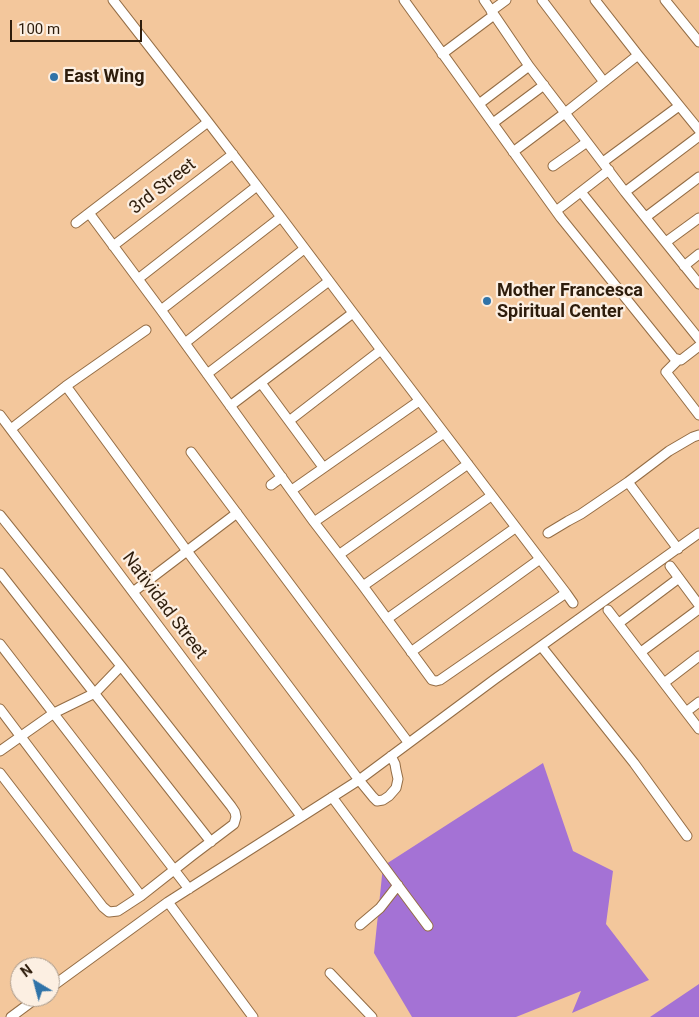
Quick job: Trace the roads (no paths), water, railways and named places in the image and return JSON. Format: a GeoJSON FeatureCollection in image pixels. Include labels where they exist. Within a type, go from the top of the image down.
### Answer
{"type":"FeatureCollection","features":[{"type":"Feature","properties":{"kind":"street"},"geometry":{"type":"LineString","coordinates":[[114,0],[573,603]]}},
{"type":"Feature","properties":{"kind":"street"},"geometry":{"type":"LineString","coordinates":[[404,0],[556,211],[674,358],[678,360]]}},
{"type":"Feature","properties":{"kind":"street"},"geometry":{"type":"LineString","coordinates":[[484,0],[565,113],[625,192],[699,284]]}},
{"type":"Feature","properties":{"kind":"street"},"geometry":{"type":"LineString","coordinates":[[442,54],[493,13],[506,0]]}},
{"type":"Feature","properties":{"kind":"street"},"geometry":{"type":"LineString","coordinates":[[542,0],[604,82]]}},
{"type":"Feature","properties":{"kind":"street"},"geometry":{"type":"LineString","coordinates":[[595,0],[699,130]]}},
{"type":"Feature","properties":{"kind":"street"},"geometry":{"type":"LineString","coordinates":[[665,0],[699,42]]}},
{"type":"Feature","properties":{"kind":"street"},"geometry":{"type":"LineString","coordinates":[[513,152],[638,55]]}},
{"type":"Feature","properties":{"kind":"street"},"geometry":{"type":"LineString","coordinates":[[479,104],[530,66]]}},
{"type":"Feature","properties":{"kind":"street"},"geometry":{"type":"LineString","coordinates":[[492,123],[544,85]]}},
{"type":"Feature","properties":{"kind":"street"},"geometry":{"type":"LineString","coordinates":[[603,162],[679,106]]}},
{"type":"Feature","properties":{"kind":"street"},"geometry":{"type":"LineString","coordinates":[[76,223],[208,122]]}},
{"type":"Feature","properties":{"kind":"street"},"geometry":{"type":"LineString","coordinates":[[625,192],[699,136]]}},
{"type":"Feature","properties":{"kind":"street"},"geometry":{"type":"LineString","coordinates":[[553,166],[587,142]]}},
{"type":"Feature","properties":{"kind":"street","name":"3rd Street"},"geometry":{"type":"LineString","coordinates":[[113,246],[232,154]]}},
{"type":"Feature","properties":{"kind":"street"},"geometry":{"type":"LineString","coordinates":[[556,211],[609,170]]}},
{"type":"Feature","properties":{"kind":"street"},"geometry":{"type":"LineString","coordinates":[[646,217],[699,177]]}},
{"type":"Feature","properties":{"kind":"street"},"geometry":{"type":"LineString","coordinates":[[138,279],[257,186]]}},
{"type":"Feature","properties":{"kind":"street"},"geometry":{"type":"LineString","coordinates":[[581,192],[699,339]]}},
{"type":"Feature","properties":{"kind":"street"},"geometry":{"type":"LineString","coordinates":[[88,213],[432,680],[436,682],[440,680],[566,593]]}},
{"type":"Feature","properties":{"kind":"street"},"geometry":{"type":"LineString","coordinates":[[161,310],[281,218]]}},
{"type":"Feature","properties":{"kind":"street"},"geometry":{"type":"LineString","coordinates":[[666,242],[699,218]]}},
{"type":"Feature","properties":{"kind":"street"},"geometry":{"type":"LineString","coordinates":[[185,343],[304,249]]}},
{"type":"Feature","properties":{"kind":"street"},"geometry":{"type":"LineString","coordinates":[[684,266],[699,254]]}},
{"type":"Feature","properties":{"kind":"street"},"geometry":{"type":"LineString","coordinates":[[207,374],[329,281]]}},
{"type":"Feature","properties":{"kind":"street"},"geometry":{"type":"LineString","coordinates":[[230,406],[352,312]]}},
{"type":"Feature","properties":{"kind":"street"},"geometry":{"type":"LineString","coordinates":[[11,430],[66,386],[146,330]]}},
{"type":"Feature","properties":{"kind":"street"},"geometry":{"type":"LineString","coordinates":[[699,346],[684,358],[678,360],[666,372],[699,415]]}},
{"type":"Feature","properties":{"kind":"street"},"geometry":{"type":"LineString","coordinates":[[289,421],[381,350]]}},
{"type":"Feature","properties":{"kind":"street"},"geometry":{"type":"LineString","coordinates":[[261,383],[323,467]]}},
{"type":"Feature","properties":{"kind":"street"},"geometry":{"type":"LineString","coordinates":[[66,386],[359,780],[378,801],[383,800],[396,788],[398,778],[391,756]]}},
{"type":"Feature","properties":{"kind":"street"},"geometry":{"type":"LineString","coordinates":[[292,490],[419,401]]}},
{"type":"Feature","properties":{"kind":"street","name":"Natividad Street"},"geometry":{"type":"LineString","coordinates":[[0,415],[301,816]]}},
{"type":"Feature","properties":{"kind":"street"},"geometry":{"type":"LineString","coordinates":[[314,522],[444,433]]}},
{"type":"Feature","properties":{"kind":"street"},"geometry":{"type":"LineString","coordinates":[[548,533],[581,514],[669,451],[699,435]]}},
{"type":"Feature","properties":{"kind":"street"},"geometry":{"type":"LineString","coordinates":[[191,452],[408,742]]}},
{"type":"Feature","properties":{"kind":"street"},"geometry":{"type":"LineString","coordinates":[[340,554],[468,464]]}},
{"type":"Feature","properties":{"kind":"street"},"geometry":{"type":"LineString","coordinates":[[270,485],[282,477]]}},
{"type":"Feature","properties":{"kind":"street"},"geometry":{"type":"LineString","coordinates":[[628,482],[678,549]]}},
{"type":"Feature","properties":{"kind":"street"},"geometry":{"type":"LineString","coordinates":[[364,586],[491,496]]}},
{"type":"Feature","properties":{"kind":"street"},"geometry":{"type":"LineString","coordinates":[[133,592],[237,513]]}},
{"type":"Feature","properties":{"kind":"street"},"geometry":{"type":"LineString","coordinates":[[0,515],[121,666],[235,812],[236,817],[234,824],[211,842],[141,896],[113,913],[106,911],[0,773]]}},
{"type":"Feature","properties":{"kind":"street"},"geometry":{"type":"LineString","coordinates":[[387,619],[515,528]]}},
{"type":"Feature","properties":{"kind":"street"},"geometry":{"type":"LineString","coordinates":[[60,981],[168,902],[359,780],[408,742],[699,533]]}},
{"type":"Feature","properties":{"kind":"street"},"geometry":{"type":"LineString","coordinates":[[411,652],[540,560]]}},
{"type":"Feature","properties":{"kind":"street"},"geometry":{"type":"LineString","coordinates":[[670,566],[699,605]]}},
{"type":"Feature","properties":{"kind":"street"},"geometry":{"type":"LineString","coordinates":[[0,573],[211,842]]}},
{"type":"Feature","properties":{"kind":"street"},"geometry":{"type":"LineString","coordinates":[[619,623],[679,578]]}},
{"type":"Feature","properties":{"kind":"street"},"geometry":{"type":"LineString","coordinates":[[640,652],[699,609]]}},
{"type":"Feature","properties":{"kind":"street"},"geometry":{"type":"LineString","coordinates":[[608,610],[699,729]]}},
{"type":"Feature","properties":{"kind":"street"},"geometry":{"type":"LineString","coordinates":[[0,644],[189,889]]}},
{"type":"Feature","properties":{"kind":"street"},"geometry":{"type":"LineString","coordinates":[[541,646],[634,763],[687,836]]}},
{"type":"Feature","properties":{"kind":"street"},"geometry":{"type":"LineString","coordinates":[[664,683],[699,656]]}},
{"type":"Feature","properties":{"kind":"street"},"geometry":{"type":"LineString","coordinates":[[0,751],[54,713],[95,693],[121,666]]}},
{"type":"Feature","properties":{"kind":"street"},"geometry":{"type":"LineString","coordinates":[[686,712],[699,702]]}},
{"type":"Feature","properties":{"kind":"street"},"geometry":{"type":"LineString","coordinates":[[0,709],[141,896]]}},
{"type":"Feature","properties":{"kind":"street"},"geometry":{"type":"LineString","coordinates":[[332,797],[428,926]]}},
{"type":"Feature","properties":{"kind":"street"},"geometry":{"type":"LineString","coordinates":[[360,925],[376,911],[398,885]]}},
{"type":"Feature","properties":{"kind":"street"},"geometry":{"type":"LineString","coordinates":[[168,902],[253,1017]]}},
{"type":"Feature","properties":{"kind":"street"},"geometry":{"type":"LineString","coordinates":[[330,973],[372,1017]]}},
{"type":"Feature","properties":{"kind":"street"},"geometry":{"type":"LineString","coordinates":[[11,1017],[24,1007]]}},
{"type":"Feature","properties":{"kind":"place","name":"East Wing"},"geometry":{"type":"Point","coordinates":[54,77]}},
{"type":"Feature","properties":{"kind":"place","name":"Mother Francesca Spiritual Center"},"geometry":{"type":"Point","coordinates":[487,301]}}]}
